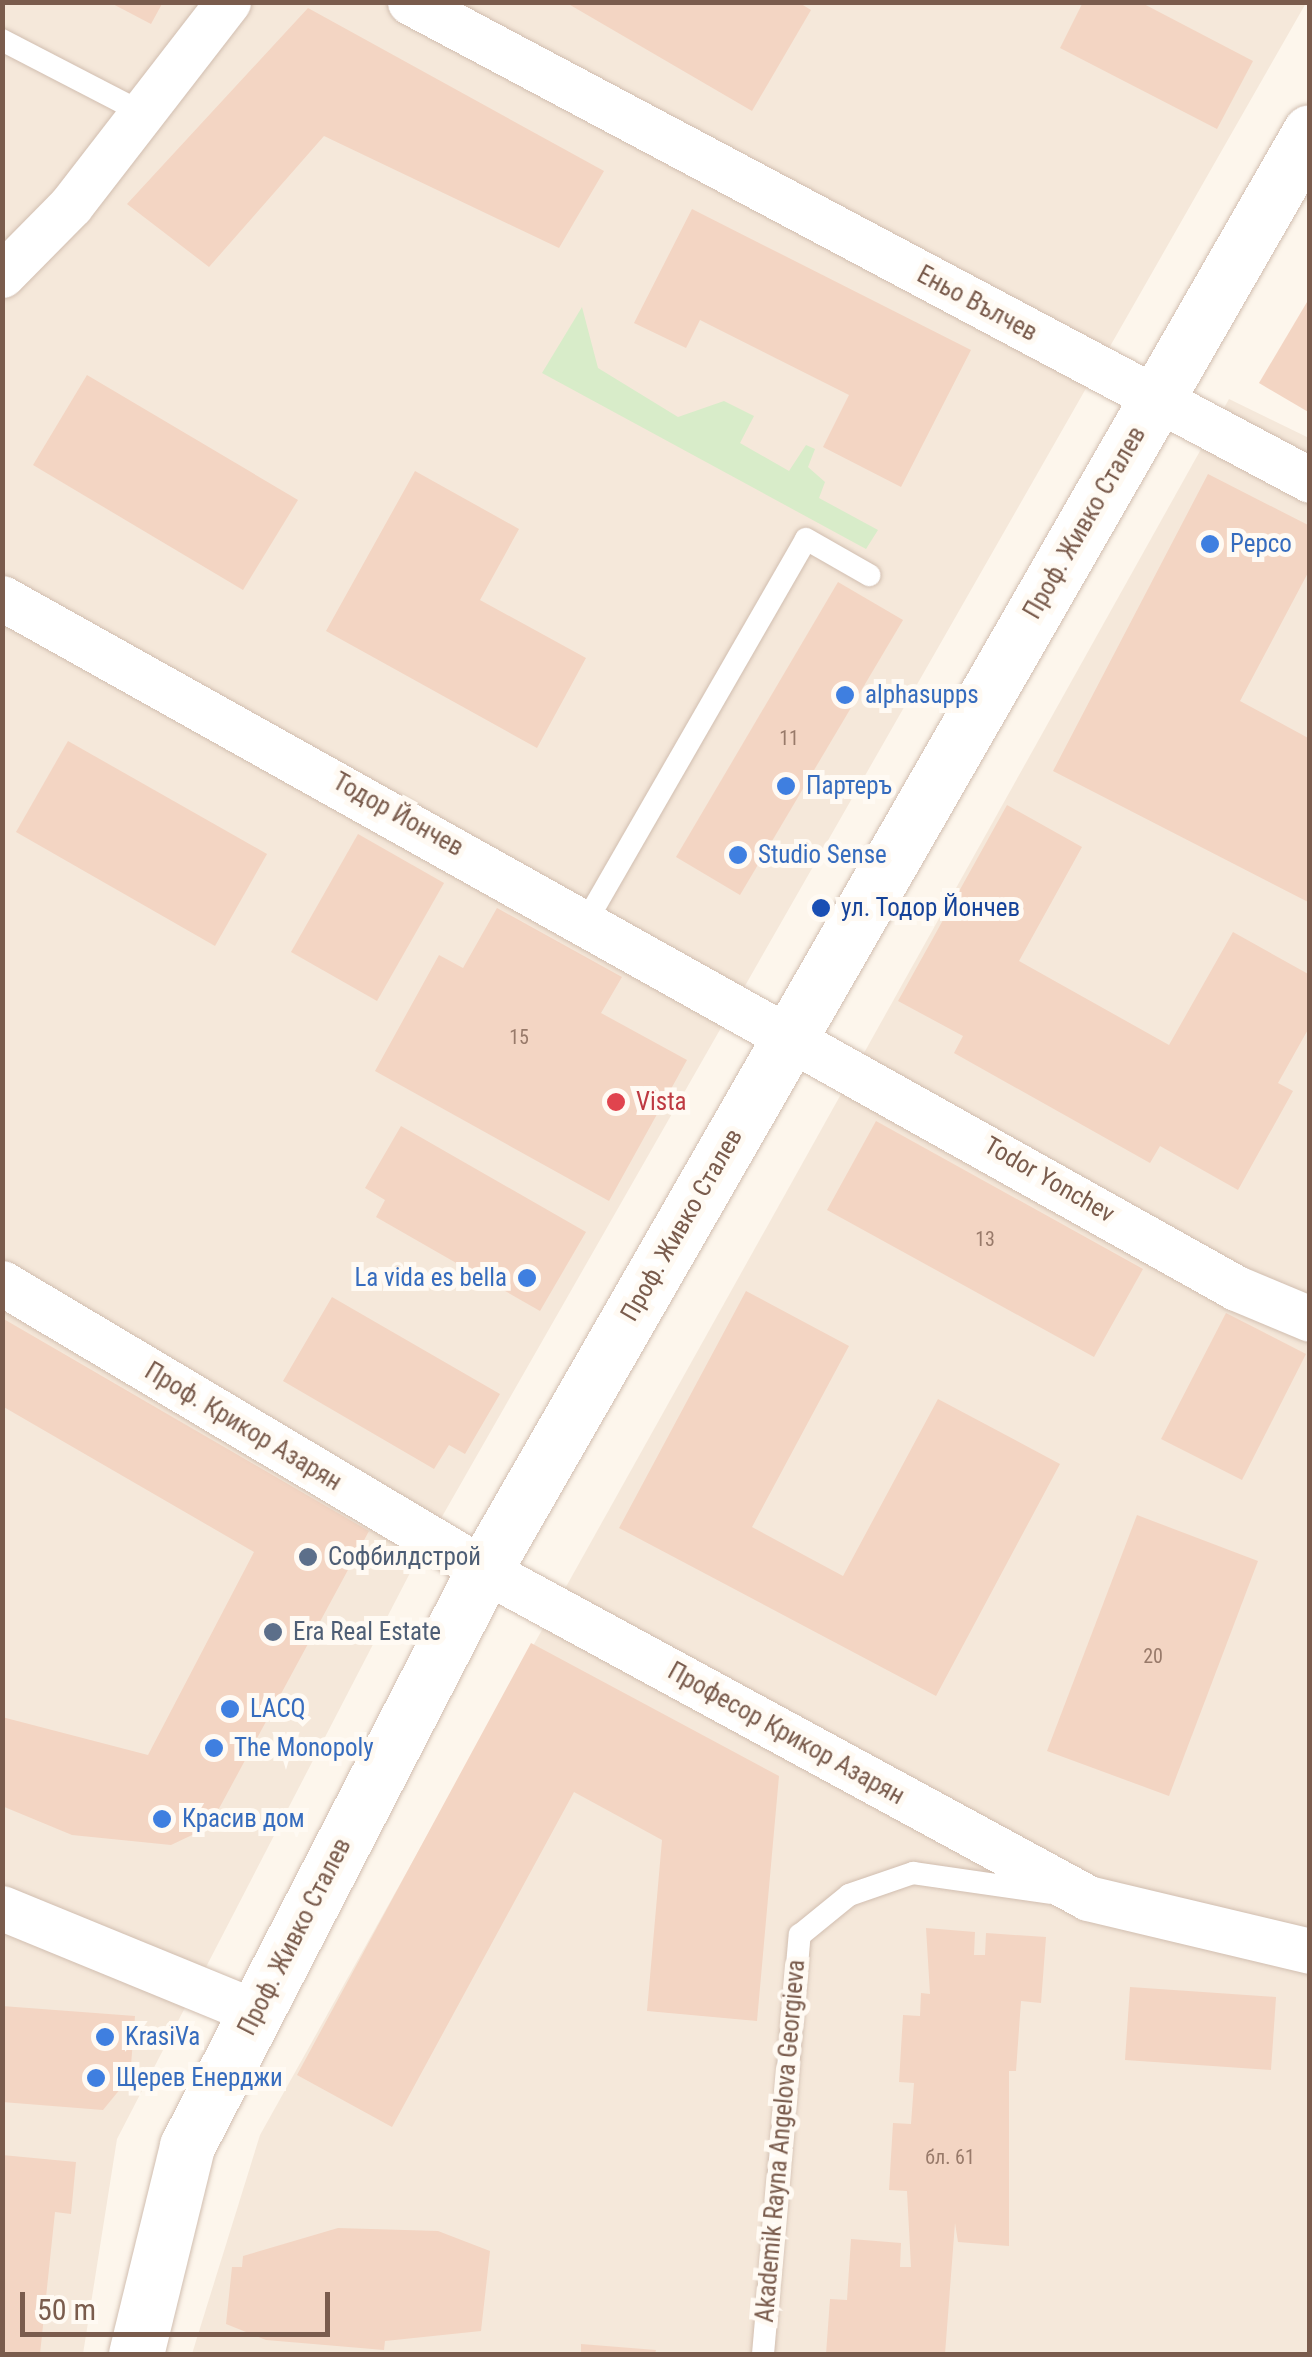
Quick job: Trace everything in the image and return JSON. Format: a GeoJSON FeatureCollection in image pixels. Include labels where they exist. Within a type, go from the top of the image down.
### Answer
{"type":"FeatureCollection","features":[{"type":"Feature","properties":{"kind":"street"},"geometry":{"type":"LineString","coordinates":[[2,275],[71,205],[228,2]]}},
{"type":"Feature","properties":{"kind":"street","name":"Еньо Вълчев"},"geometry":{"type":"LineString","coordinates":[[410,2],[1310,480]]}},
{"type":"Feature","properties":{"kind":"street","name":"Проф. Живко Сталев"},"geometry":{"type":"LineString","coordinates":[[136,2354],[187,2146],[484,1570],[1310,132]]}},
{"type":"Feature","properties":{"kind":"street","name":"Тодор Йончев"},"geometry":{"type":"LineString","coordinates":[[2,598],[793,1033]]}},
{"type":"Feature","properties":{"kind":"street","name":"Todor Yonchev"},"geometry":{"type":"LineString","coordinates":[[793,1033],[1236,1288],[1310,1318]]}},
{"type":"Feature","properties":{"kind":"street","name":"Проф. Крикор Азарян"},"geometry":{"type":"LineString","coordinates":[[2,1283],[484,1570]]}},
{"type":"Feature","properties":{"kind":"street","name":"Професор Крикор Азарян"},"geometry":{"type":"LineString","coordinates":[[484,1570],[1088,1898],[1310,1951]]}},
{"type":"Feature","properties":{"kind":"street"},"geometry":{"type":"LineString","coordinates":[[2,1908],[256,2012]]}},
{"type":"Feature","properties":{"kind":"lane"},"geometry":{"type":"LineString","coordinates":[[2,40],[143,114]]}},
{"type":"Feature","properties":{"kind":"lane"},"geometry":{"type":"LineString","coordinates":[[587,920],[806,539],[869,575]]}},
{"type":"Feature","properties":{"kind":"lane","name":"Akademik Rayna Angelova Georgieva"},"geometry":{"type":"LineString","coordinates":[[763,2354],[800,1934],[849,1896],[914,1874],[1088,1898]]}},
{"type":"Feature","properties":{"kind":"shaded area"},"geometry":{"type":"Polygon","coordinates":[[[3,3],[1306,3],[411,1571],[117,2139],[83,2354],[3,2354],[3,3]]]}},
{"type":"Feature","properties":{"kind":"shaded area"},"geometry":{"type":"Polygon","coordinates":[[[1229,399],[1309,438],[1309,2354],[192,2354],[260,2135],[1229,399]]]}},
{"type":"Feature","properties":{"kind":"green space"},"geometry":{"type":"Polygon","coordinates":[[[582,307],[598,368],[678,417],[724,401],[754,416],[740,443],[789,471],[806,445],[815,449],[808,467],[825,482],[819,498],[878,530],[866,549],[542,373],[582,307]]]}},
{"type":"Feature","properties":{"kind":"building"},"geometry":{"type":"Polygon","coordinates":[[[109,2],[163,2],[151,24],[109,2]]]}},
{"type":"Feature","properties":{"kind":"building"},"geometry":{"type":"Polygon","coordinates":[[[565,2],[798,2],[811,10],[752,111],[565,2]]]}},
{"type":"Feature","properties":{"kind":"building"},"geometry":{"type":"Polygon","coordinates":[[[1083,2],[1140,2],[1253,61],[1217,129],[1060,48],[1083,2]]]}},
{"type":"Feature","properties":{"kind":"building"},"geometry":{"type":"Polygon","coordinates":[[[308,8],[604,171],[559,248],[324,136],[209,267],[127,204],[308,8]]]}},
{"type":"Feature","properties":{"kind":"building"},"geometry":{"type":"Polygon","coordinates":[[[692,209],[971,350],[901,487],[823,447],[849,395],[700,320],[686,348],[634,323],[692,209]]]}},
{"type":"Feature","properties":{"kind":"building"},"geometry":{"type":"Polygon","coordinates":[[[1310,297],[1310,413],[1259,383],[1310,297]]]}},
{"type":"Feature","properties":{"kind":"building"},"geometry":{"type":"Polygon","coordinates":[[[87,375],[298,500],[243,590],[33,465],[87,375]]]}},
{"type":"Feature","properties":{"kind":"building"},"geometry":{"type":"Polygon","coordinates":[[[415,471],[519,529],[480,600],[586,658],[537,748],[326,631],[415,471]]]}},
{"type":"Feature","properties":{"kind":"building"},"geometry":{"type":"Polygon","coordinates":[[[1208,474],[1310,526],[1310,569],[1240,701],[1310,739],[1310,903],[1053,771],[1208,474]]]}},
{"type":"Feature","properties":{"kind":"building"},"geometry":{"type":"Polygon","coordinates":[[[838,582],[903,620],[740,895],[676,857],[838,582]]]}},
{"type":"Feature","properties":{"kind":"building"},"geometry":{"type":"Polygon","coordinates":[[[68,741],[267,854],[215,946],[16,832],[68,741]]]}},
{"type":"Feature","properties":{"kind":"building"},"geometry":{"type":"Polygon","coordinates":[[[1007,805],[1082,847],[1019,961],[1169,1045],[1233,932],[1310,975],[1310,1026],[1278,1083],[1293,1091],[1238,1190],[1160,1146],[1150,1163],[954,1053],[963,1036],[898,1001],[1007,805]]]}},
{"type":"Feature","properties":{"kind":"building"},"geometry":{"type":"Polygon","coordinates":[[[358,834],[444,883],[377,1001],[291,952],[358,834]]]}},
{"type":"Feature","properties":{"kind":"building"},"geometry":{"type":"Polygon","coordinates":[[[497,908],[622,977],[601,1013],[687,1060],[609,1201],[375,1071],[439,955],[463,968],[497,908]]]}},
{"type":"Feature","properties":{"kind":"building"},"geometry":{"type":"Polygon","coordinates":[[[876,1121],[1143,1269],[1094,1357],[827,1210],[876,1121]]]}},
{"type":"Feature","properties":{"kind":"building"},"geometry":{"type":"Polygon","coordinates":[[[401,1126],[586,1232],[540,1311],[376,1217],[385,1200],[365,1188],[401,1126]]]}},
{"type":"Feature","properties":{"kind":"building"},"geometry":{"type":"Polygon","coordinates":[[[746,1291],[849,1346],[752,1527],[843,1576],[938,1399],[1060,1464],[936,1696],[619,1528],[746,1291]]]}},
{"type":"Feature","properties":{"kind":"building"},"geometry":{"type":"Polygon","coordinates":[[[332,1297],[500,1394],[465,1454],[449,1445],[434,1469],[283,1381],[332,1297]]]}},
{"type":"Feature","properties":{"kind":"building"},"geometry":{"type":"Polygon","coordinates":[[[1226,1313],[1306,1354],[1242,1480],[1161,1439],[1226,1313]]]}},
{"type":"Feature","properties":{"kind":"building"},"geometry":{"type":"Polygon","coordinates":[[[2,1318],[369,1531],[209,1827],[171,1845],[72,1835],[2,1806],[2,1717],[148,1755],[254,1552],[2,1406],[2,1318]]]}},
{"type":"Feature","properties":{"kind":"building"},"geometry":{"type":"Polygon","coordinates":[[[1137,1515],[1258,1561],[1169,1796],[1047,1751],[1137,1515]]]}},
{"type":"Feature","properties":{"kind":"building"},"geometry":{"type":"Polygon","coordinates":[[[531,1643],[779,1776],[757,2021],[647,2011],[662,1840],[574,1792],[392,2127],[297,2075],[531,1643]]]}},
{"type":"Feature","properties":{"kind":"building"},"geometry":{"type":"Polygon","coordinates":[[[926,1928],[975,1932],[974,1955],[985,1955],[986,1933],[1046,1937],[1041,2003],[1021,2001],[1016,2071],[1009,2071],[1009,2246],[958,2242],[955,2223],[945,2354],[826,2354],[830,2299],[847,2300],[851,2239],[901,2243],[900,2267],[911,2267],[907,2191],[889,2190],[893,2123],[911,2124],[914,2083],[899,2082],[903,2015],[920,2016],[921,1993],[930,1994],[926,1928]]]}},
{"type":"Feature","properties":{"kind":"building"},"geometry":{"type":"Polygon","coordinates":[[[1130,1987],[1276,1997],[1271,2070],[1125,2060],[1130,1987]]]}},
{"type":"Feature","properties":{"kind":"building"},"geometry":{"type":"Polygon","coordinates":[[[2,2006],[135,2016],[130,2077],[103,2110],[2,2102],[2,2006]]]}},
{"type":"Feature","properties":{"kind":"building"},"geometry":{"type":"Polygon","coordinates":[[[2,2155],[76,2162],[71,2214],[55,2212],[40,2354],[2,2354],[2,2155]]]}},
{"type":"Feature","properties":{"kind":"building"},"geometry":{"type":"Polygon","coordinates":[[[338,2228],[438,2231],[490,2251],[481,2331],[385,2341],[384,2350],[266,2340],[226,2324],[232,2267],[242,2267],[243,2256],[338,2228]]]}},
{"type":"Feature","properties":{"kind":"building"},"geometry":{"type":"Polygon","coordinates":[[[581,2344],[656,2350],[655,2354],[581,2354],[581,2344]]]}},
{"type":"Feature","properties":{"kind":"place","name":"Pepco"},"geometry":{"type":"Point","coordinates":[1210,544]}},
{"type":"Feature","properties":{"kind":"place","name":"alphasupps"},"geometry":{"type":"Point","coordinates":[845,695]}},
{"type":"Feature","properties":{"kind":"place","name":"Партеръ"},"geometry":{"type":"Point","coordinates":[786,786]}},
{"type":"Feature","properties":{"kind":"place","name":"Studio Sense"},"geometry":{"type":"Point","coordinates":[738,855]}},
{"type":"Feature","properties":{"kind":"place","name":"ул. Тодор Йончев"},"geometry":{"type":"Point","coordinates":[821,908]}},
{"type":"Feature","properties":{"kind":"place","name":"Vista"},"geometry":{"type":"Point","coordinates":[616,1102]}},
{"type":"Feature","properties":{"kind":"place","name":"La vida es bella"},"geometry":{"type":"Point","coordinates":[527,1278]}},
{"type":"Feature","properties":{"kind":"place","name":"Софбилдстрой"},"geometry":{"type":"Point","coordinates":[308,1557]}},
{"type":"Feature","properties":{"kind":"place","name":"Era Real Estate"},"geometry":{"type":"Point","coordinates":[273,1632]}},
{"type":"Feature","properties":{"kind":"place","name":"LACQ"},"geometry":{"type":"Point","coordinates":[230,1709]}},
{"type":"Feature","properties":{"kind":"place","name":"The Monopoly"},"geometry":{"type":"Point","coordinates":[214,1748]}},
{"type":"Feature","properties":{"kind":"place","name":"Красив дом"},"geometry":{"type":"Point","coordinates":[162,1819]}},
{"type":"Feature","properties":{"kind":"place","name":"KrasiVa"},"geometry":{"type":"Point","coordinates":[105,2037]}},
{"type":"Feature","properties":{"kind":"place","name":"Щерев Енерджи"},"geometry":{"type":"Point","coordinates":[96,2078]}}]}
